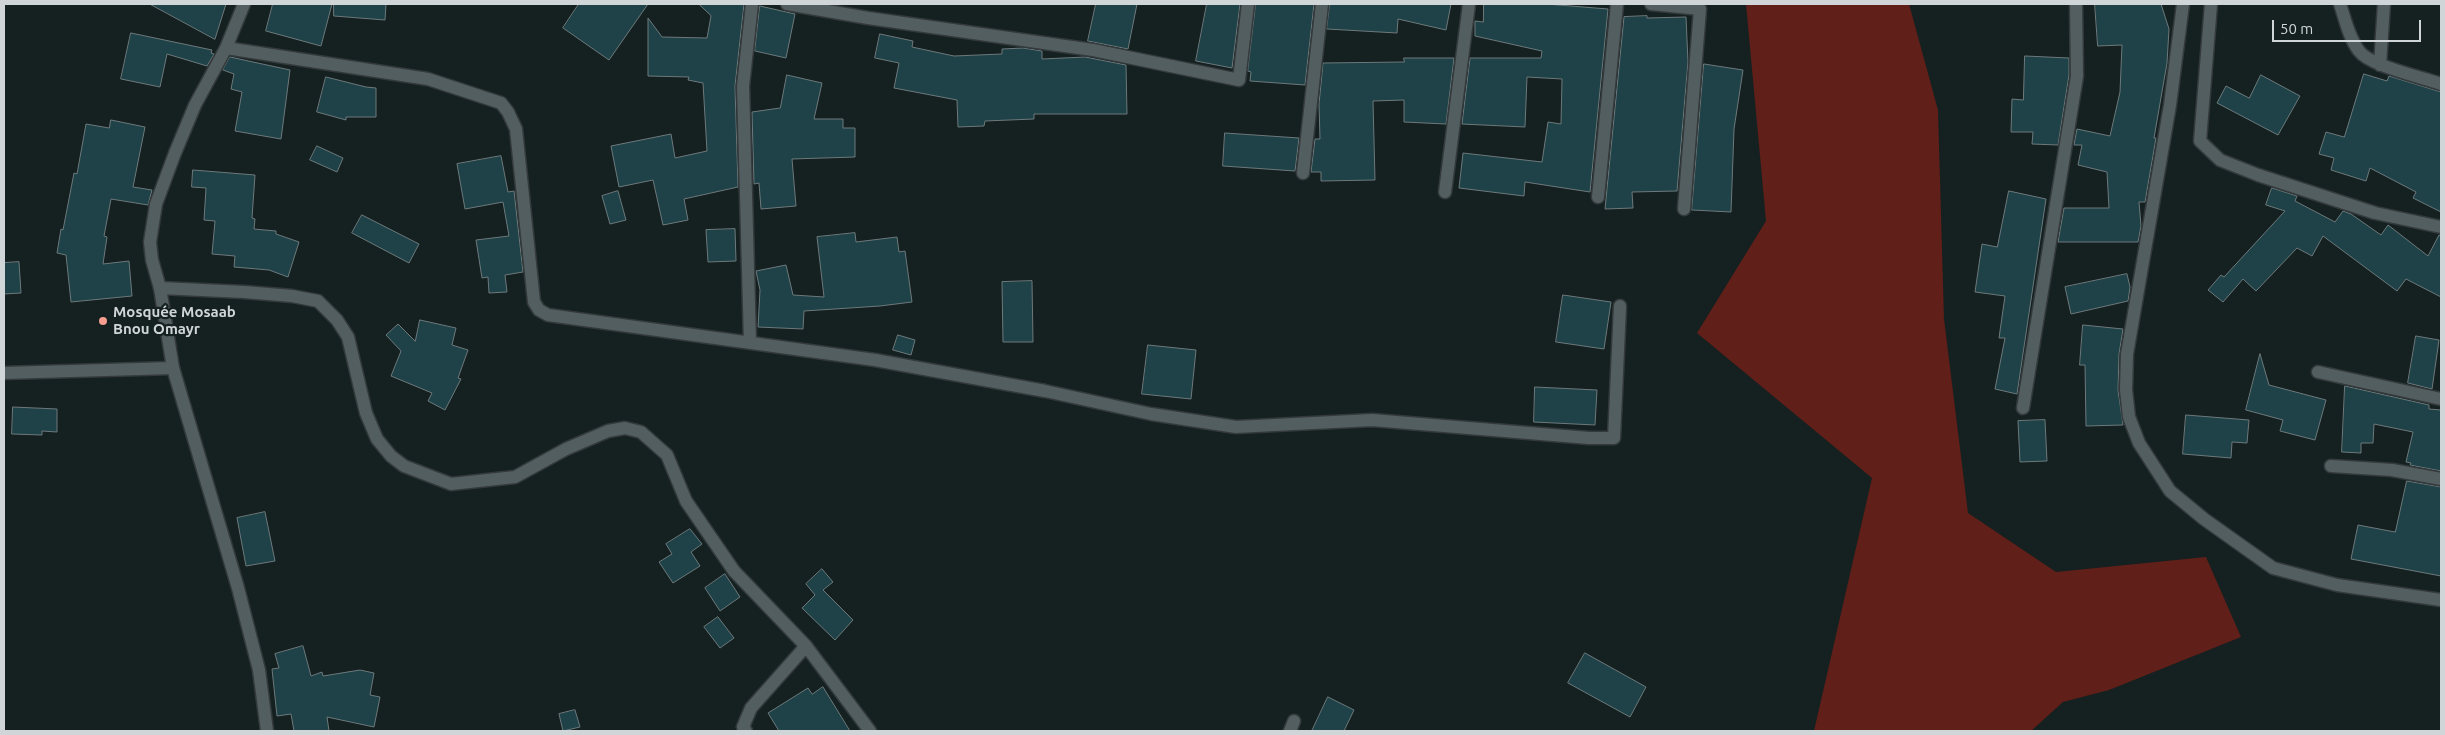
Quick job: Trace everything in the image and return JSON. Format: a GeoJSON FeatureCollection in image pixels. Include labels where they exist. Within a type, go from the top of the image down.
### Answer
{"type":"FeatureCollection","features":[{"type":"Feature","properties":{"kind":"street"},"geometry":{"type":"LineString","coordinates":[[244,4],[226,48],[195,105],[156,204],[150,242],[152,260],[160,288],[173,368],[238,588],[259,670],[267,731]]}},
{"type":"Feature","properties":{"kind":"street"},"geometry":{"type":"LineString","coordinates":[[750,342],[743,86],[752,4]]}},
{"type":"Feature","properties":{"kind":"street"},"geometry":{"type":"LineString","coordinates":[[787,4],[868,18],[1094,50],[1238,80],[1248,4]]}},
{"type":"Feature","properties":{"kind":"street"},"geometry":{"type":"LineString","coordinates":[[1303,173],[1322,4]]}},
{"type":"Feature","properties":{"kind":"street"},"geometry":{"type":"LineString","coordinates":[[1445,192],[1469,4]]}},
{"type":"Feature","properties":{"kind":"street"},"geometry":{"type":"LineString","coordinates":[[1598,197],[1617,4]]}},
{"type":"Feature","properties":{"kind":"street"},"geometry":{"type":"LineString","coordinates":[[1651,4],[1700,10],[1684,209]]}},
{"type":"Feature","properties":{"kind":"street"},"geometry":{"type":"LineString","coordinates":[[2023,408],[2078,76],[2076,4]]}},
{"type":"Feature","properties":{"kind":"street"},"geometry":{"type":"LineString","coordinates":[[2183,4],[2170,105],[2127,354],[2126,390],[2130,417],[2139,443],[2170,491],[2218,530],[2273,568],[2337,585],[2441,600]]}},
{"type":"Feature","properties":{"kind":"street"},"geometry":{"type":"LineString","coordinates":[[2210,4],[2200,141],[2220,160],[2375,213],[2441,227]]}},
{"type":"Feature","properties":{"kind":"street"},"geometry":{"type":"LineString","coordinates":[[2340,4],[2347,26],[2360,52],[2380,65],[2441,84]]}},
{"type":"Feature","properties":{"kind":"street"},"geometry":{"type":"LineString","coordinates":[[2380,65],[2384,4]]}},
{"type":"Feature","properties":{"kind":"street"},"geometry":{"type":"LineString","coordinates":[[226,48],[428,79],[501,103],[508,112],[516,129],[534,302],[539,310],[548,315],[875,360],[1045,391],[1151,414],[1236,427],[1372,420],[1589,438],[1614,438],[1620,306]]}},
{"type":"Feature","properties":{"kind":"street"},"geometry":{"type":"LineString","coordinates":[[160,288],[253,293],[318,301],[337,320],[348,337],[366,413],[376,439],[404,466],[452,484],[515,477],[566,449],[608,431],[625,428],[641,432],[667,455],[686,501],[734,572],[806,646],[870,731]]}},
{"type":"Feature","properties":{"kind":"street"},"geometry":{"type":"LineString","coordinates":[[4,373],[173,368]]}},
{"type":"Feature","properties":{"kind":"street"},"geometry":{"type":"LineString","coordinates":[[2318,372],[2441,399]]}},
{"type":"Feature","properties":{"kind":"street"},"geometry":{"type":"LineString","coordinates":[[2331,466],[2392,470],[2441,480]]}},
{"type":"Feature","properties":{"kind":"street"},"geometry":{"type":"LineString","coordinates":[[746,731],[743,727],[751,708],[806,646]]}},
{"type":"Feature","properties":{"kind":"shaded area"},"geometry":{"type":"Polygon","coordinates":[[[1746,4],[1909,4],[1938,110],[1944,319],[1968,513],[2056,572],[2206,557],[2241,637],[2109,690],[2063,702],[2031,731],[1814,731],[1872,478],[1697,333],[1766,221],[1746,4]]]}},
{"type":"Feature","properties":{"kind":"building"},"geometry":{"type":"Polygon","coordinates":[[[150,4],[226,4],[215,39],[150,4]]]}},
{"type":"Feature","properties":{"kind":"building"},"geometry":{"type":"Polygon","coordinates":[[[273,4],[332,4],[321,46],[266,31],[273,4]]]}},
{"type":"Feature","properties":{"kind":"building"},"geometry":{"type":"Polygon","coordinates":[[[334,4],[386,4],[385,20],[334,16],[334,4]]]}},
{"type":"Feature","properties":{"kind":"building"},"geometry":{"type":"Polygon","coordinates":[[[579,4],[648,4],[609,60],[563,28],[579,4]]]}},
{"type":"Feature","properties":{"kind":"building"},"geometry":{"type":"Polygon","coordinates":[[[699,4],[744,4],[735,86],[738,187],[684,199],[688,220],[663,225],[653,180],[619,187],[611,146],[671,134],[675,158],[707,151],[703,83],[688,80],[689,77],[648,76],[648,18],[662,37],[707,38],[711,16],[699,4]]]}},
{"type":"Feature","properties":{"kind":"building"},"geometry":{"type":"Polygon","coordinates":[[[1096,4],[1137,4],[1128,49],[1088,41],[1096,4]]]}},
{"type":"Feature","properties":{"kind":"building"},"geometry":{"type":"Polygon","coordinates":[[[1207,4],[1240,4],[1232,68],[1196,61],[1207,4]]]}},
{"type":"Feature","properties":{"kind":"building"},"geometry":{"type":"Polygon","coordinates":[[[1256,4],[1314,4],[1305,85],[1250,81],[1251,72],[1248,71],[1256,4]]]}},
{"type":"Feature","properties":{"kind":"building"},"geometry":{"type":"Polygon","coordinates":[[[1330,4],[1451,4],[1446,30],[1398,19],[1397,33],[1327,29],[1330,4]]]}},
{"type":"Feature","properties":{"kind":"building"},"geometry":{"type":"Polygon","coordinates":[[[1484,4],[1546,4],[1608,9],[1590,192],[1525,182],[1524,196],[1459,188],[1463,153],[1542,162],[1548,122],[1561,124],[1562,79],[1527,77],[1525,127],[1462,124],[1470,58],[1541,58],[1542,51],[1475,36],[1475,21],[1483,22],[1484,4]]]}},
{"type":"Feature","properties":{"kind":"building"},"geometry":{"type":"Polygon","coordinates":[[[2095,4],[2161,4],[2169,29],[2167,63],[2145,202],[2139,202],[2141,226],[2138,242],[2058,242],[2064,208],[2109,208],[2107,172],[2078,165],[2082,145],[2074,145],[2077,129],[2110,136],[2120,92],[2122,45],[2098,46],[2095,4]]]}},
{"type":"Feature","properties":{"kind":"building"},"geometry":{"type":"Polygon","coordinates":[[[760,6],[795,14],[786,58],[755,51],[760,6]]]}},
{"type":"Feature","properties":{"kind":"building"},"geometry":{"type":"Polygon","coordinates":[[[1647,16],[1647,18],[1686,17],[1688,62],[1677,191],[1632,192],[1633,208],[1605,209],[1624,17],[1647,16]]]}},
{"type":"Feature","properties":{"kind":"building"},"geometry":{"type":"Polygon","coordinates":[[[131,33],[212,50],[211,53],[214,54],[207,66],[167,54],[160,87],[121,79],[131,33]]]}},
{"type":"Feature","properties":{"kind":"building"},"geometry":{"type":"Polygon","coordinates":[[[880,34],[913,41],[912,47],[954,56],[1002,54],[1002,49],[1023,48],[1042,51],[1042,59],[1085,57],[1126,65],[1127,114],[1034,114],[1034,119],[985,121],[984,126],[958,127],[957,100],[894,88],[899,63],[875,58],[880,34]]]}},
{"type":"Feature","properties":{"kind":"building"},"geometry":{"type":"Polygon","coordinates":[[[2025,56],[2069,58],[2069,75],[2058,145],[2032,144],[2033,132],[2011,132],[2012,99],[2023,100],[2025,56]]]}},
{"type":"Feature","properties":{"kind":"building"},"geometry":{"type":"Polygon","coordinates":[[[230,57],[290,70],[281,139],[235,131],[242,92],[231,89],[234,74],[223,70],[230,57]]]}},
{"type":"Feature","properties":{"kind":"building"},"geometry":{"type":"Polygon","coordinates":[[[1404,58],[1454,58],[1446,124],[1404,122],[1404,100],[1373,101],[1375,180],[1321,181],[1321,172],[1311,172],[1315,139],[1320,139],[1319,104],[1323,63],[1404,62],[1404,58]]]}},
{"type":"Feature","properties":{"kind":"building"},"geometry":{"type":"Polygon","coordinates":[[[1704,64],[1743,70],[1734,129],[1731,212],[1692,210],[1704,64]]]}},
{"type":"Feature","properties":{"kind":"building"},"geometry":{"type":"Polygon","coordinates":[[[2364,74],[2387,81],[2389,76],[2441,92],[2441,212],[2413,198],[2416,192],[2370,168],[2366,181],[2331,170],[2334,158],[2319,154],[2326,132],[2344,137],[2364,74]]]}},
{"type":"Feature","properties":{"kind":"building"},"geometry":{"type":"Polygon","coordinates":[[[787,75],[822,83],[814,119],[843,119],[843,128],[855,128],[855,157],[792,159],[796,206],[761,209],[759,183],[754,184],[752,112],[780,108],[787,75]]]}},
{"type":"Feature","properties":{"kind":"building"},"geometry":{"type":"Polygon","coordinates":[[[2261,75],[2300,96],[2278,135],[2217,103],[2226,86],[2249,98],[2261,75]]]}},
{"type":"Feature","properties":{"kind":"building"},"geometry":{"type":"Polygon","coordinates":[[[326,77],[376,88],[376,117],[346,117],[346,120],[317,112],[326,77]]]}},
{"type":"Feature","properties":{"kind":"building"},"geometry":{"type":"Polygon","coordinates":[[[111,120],[145,127],[133,187],[152,190],[148,205],[111,199],[104,236],[107,237],[103,264],[129,261],[132,296],[71,302],[66,255],[57,253],[61,229],[63,230],[74,173],[77,174],[86,124],[109,128],[111,120]]]}},
{"type":"Feature","properties":{"kind":"building"},"geometry":{"type":"Polygon","coordinates":[[[1225,133],[1299,138],[1295,171],[1223,166],[1225,133]]]}},
{"type":"Feature","properties":{"kind":"building"},"geometry":{"type":"Polygon","coordinates":[[[317,146],[343,158],[337,172],[310,160],[317,146]]]}},
{"type":"Feature","properties":{"kind":"building"},"geometry":{"type":"Polygon","coordinates":[[[501,156],[508,192],[514,191],[523,272],[505,275],[507,292],[489,293],[488,277],[482,278],[476,240],[509,236],[503,202],[465,209],[457,164],[501,156]]]}},
{"type":"Feature","properties":{"kind":"building"},"geometry":{"type":"Polygon","coordinates":[[[193,170],[255,175],[252,218],[255,219],[254,229],[276,231],[276,234],[299,242],[288,277],[269,270],[234,267],[235,256],[212,254],[215,221],[204,220],[206,188],[192,187],[193,170]]]}},
{"type":"Feature","properties":{"kind":"building"},"geometry":{"type":"Polygon","coordinates":[[[2272,188],[2297,196],[2295,201],[2335,222],[2343,211],[2351,214],[2381,235],[2388,225],[2428,256],[2439,235],[2441,235],[2441,297],[2406,279],[2397,291],[2323,236],[2312,256],[2297,248],[2256,291],[2243,279],[2223,302],[2208,290],[2221,275],[2224,277],[2285,211],[2266,205],[2272,188]]]}},
{"type":"Feature","properties":{"kind":"building"},"geometry":{"type":"Polygon","coordinates":[[[618,191],[626,220],[610,224],[602,196],[618,191]]]}},
{"type":"Feature","properties":{"kind":"building"},"geometry":{"type":"Polygon","coordinates":[[[2009,191],[2046,199],[2017,394],[1995,389],[2005,338],[1999,338],[2005,296],[1975,292],[1982,244],[1997,247],[2009,191]]]}},
{"type":"Feature","properties":{"kind":"building"},"geometry":{"type":"Polygon","coordinates":[[[362,215],[419,244],[409,263],[352,233],[362,215]]]}},
{"type":"Feature","properties":{"kind":"building"},"geometry":{"type":"Polygon","coordinates":[[[735,229],[736,261],[708,262],[706,230],[735,229]]]}},
{"type":"Feature","properties":{"kind":"building"},"geometry":{"type":"Polygon","coordinates":[[[855,233],[856,242],[897,237],[899,252],[905,251],[912,302],[804,311],[803,329],[758,327],[760,290],[756,271],[786,265],[793,295],[824,297],[817,237],[855,233]]]}},
{"type":"Feature","properties":{"kind":"building"},"geometry":{"type":"Polygon","coordinates":[[[19,262],[21,293],[4,294],[4,263],[19,262]]]}},
{"type":"Feature","properties":{"kind":"building"},"geometry":{"type":"Polygon","coordinates":[[[2127,274],[2130,287],[2128,301],[2071,314],[2065,287],[2127,274]]]}},
{"type":"Feature","properties":{"kind":"building"},"geometry":{"type":"Polygon","coordinates":[[[1032,281],[1033,342],[1003,342],[1002,282],[1032,281]]]}},
{"type":"Feature","properties":{"kind":"building"},"geometry":{"type":"Polygon","coordinates":[[[1563,295],[1611,302],[1604,349],[1556,342],[1563,295]]]}},
{"type":"Feature","properties":{"kind":"building"},"geometry":{"type":"Polygon","coordinates":[[[420,320],[456,328],[452,345],[468,350],[458,378],[461,379],[445,410],[428,401],[432,393],[391,376],[401,351],[386,335],[398,324],[415,341],[420,320]]]}},
{"type":"Feature","properties":{"kind":"building"},"geometry":{"type":"Polygon","coordinates":[[[2083,325],[2123,329],[2119,354],[2118,390],[2123,425],[2086,426],[2085,365],[2080,365],[2083,325]]]}},
{"type":"Feature","properties":{"kind":"building"},"geometry":{"type":"Polygon","coordinates":[[[898,335],[915,340],[911,355],[893,350],[898,335]]]}},
{"type":"Feature","properties":{"kind":"building"},"geometry":{"type":"Polygon","coordinates":[[[2416,336],[2439,340],[2432,389],[2408,383],[2416,336]]]}},
{"type":"Feature","properties":{"kind":"building"},"geometry":{"type":"Polygon","coordinates":[[[1148,345],[1196,350],[1191,399],[1142,394],[1148,345]]]}},
{"type":"Feature","properties":{"kind":"building"},"geometry":{"type":"Polygon","coordinates":[[[2260,354],[2269,385],[2326,400],[2315,440],[2280,431],[2283,420],[2246,410],[2260,354]]]}},
{"type":"Feature","properties":{"kind":"building"},"geometry":{"type":"Polygon","coordinates":[[[2345,386],[2429,405],[2429,409],[2441,410],[2441,471],[2410,465],[2411,463],[2406,462],[2413,432],[2374,424],[2373,443],[2361,443],[2361,453],[2342,452],[2345,386]]]}},
{"type":"Feature","properties":{"kind":"building"},"geometry":{"type":"Polygon","coordinates":[[[1535,387],[1597,390],[1595,425],[1534,422],[1535,387]]]}},
{"type":"Feature","properties":{"kind":"building"},"geometry":{"type":"Polygon","coordinates":[[[13,407],[57,409],[57,432],[42,431],[42,435],[12,434],[13,407]]]}},
{"type":"Feature","properties":{"kind":"building"},"geometry":{"type":"Polygon","coordinates":[[[2186,415],[2249,420],[2247,443],[2232,442],[2231,458],[2183,454],[2186,415]]]}},
{"type":"Feature","properties":{"kind":"building"},"geometry":{"type":"Polygon","coordinates":[[[2045,420],[2047,461],[2020,462],[2018,421],[2045,420]]]}},
{"type":"Feature","properties":{"kind":"building"},"geometry":{"type":"Polygon","coordinates":[[[2407,481],[2441,487],[2441,576],[2351,559],[2358,525],[2395,532],[2407,481]]]}},
{"type":"Feature","properties":{"kind":"building"},"geometry":{"type":"Polygon","coordinates":[[[265,512],[275,561],[246,566],[237,518],[265,512]]]}},
{"type":"Feature","properties":{"kind":"building"},"geometry":{"type":"Polygon","coordinates":[[[690,529],[702,544],[691,552],[700,566],[673,583],[659,562],[672,554],[666,544],[690,529]]]}},
{"type":"Feature","properties":{"kind":"building"},"geometry":{"type":"Polygon","coordinates":[[[822,569],[833,582],[823,590],[853,620],[835,640],[802,608],[815,595],[806,584],[822,569]]]}},
{"type":"Feature","properties":{"kind":"building"},"geometry":{"type":"Polygon","coordinates":[[[725,574],[740,597],[720,611],[705,588],[725,574]]]}},
{"type":"Feature","properties":{"kind":"building"},"geometry":{"type":"Polygon","coordinates":[[[718,617],[734,638],[720,648],[704,627],[718,617]]]}},
{"type":"Feature","properties":{"kind":"building"},"geometry":{"type":"Polygon","coordinates":[[[303,646],[311,676],[322,672],[323,676],[360,670],[374,673],[370,695],[380,697],[374,727],[327,717],[329,731],[294,731],[291,714],[277,716],[272,669],[279,668],[275,654],[303,646]]]}},
{"type":"Feature","properties":{"kind":"building"},"geometry":{"type":"Polygon","coordinates":[[[1585,653],[1646,687],[1630,717],[1568,683],[1585,653]]]}},
{"type":"Feature","properties":{"kind":"building"},"geometry":{"type":"Polygon","coordinates":[[[823,687],[850,731],[779,731],[768,713],[808,688],[812,694],[823,687]]]}},
{"type":"Feature","properties":{"kind":"building"},"geometry":{"type":"Polygon","coordinates":[[[1328,697],[1354,710],[1344,731],[1312,731],[1328,697]]]}},
{"type":"Feature","properties":{"kind":"building"},"geometry":{"type":"Polygon","coordinates":[[[575,710],[580,727],[563,731],[559,714],[575,710]]]}},
{"type":"Feature","properties":{"kind":"place","name":"Mosquée Mosaab Bnou Omayr"},"geometry":{"type":"Point","coordinates":[103,321]}}]}
